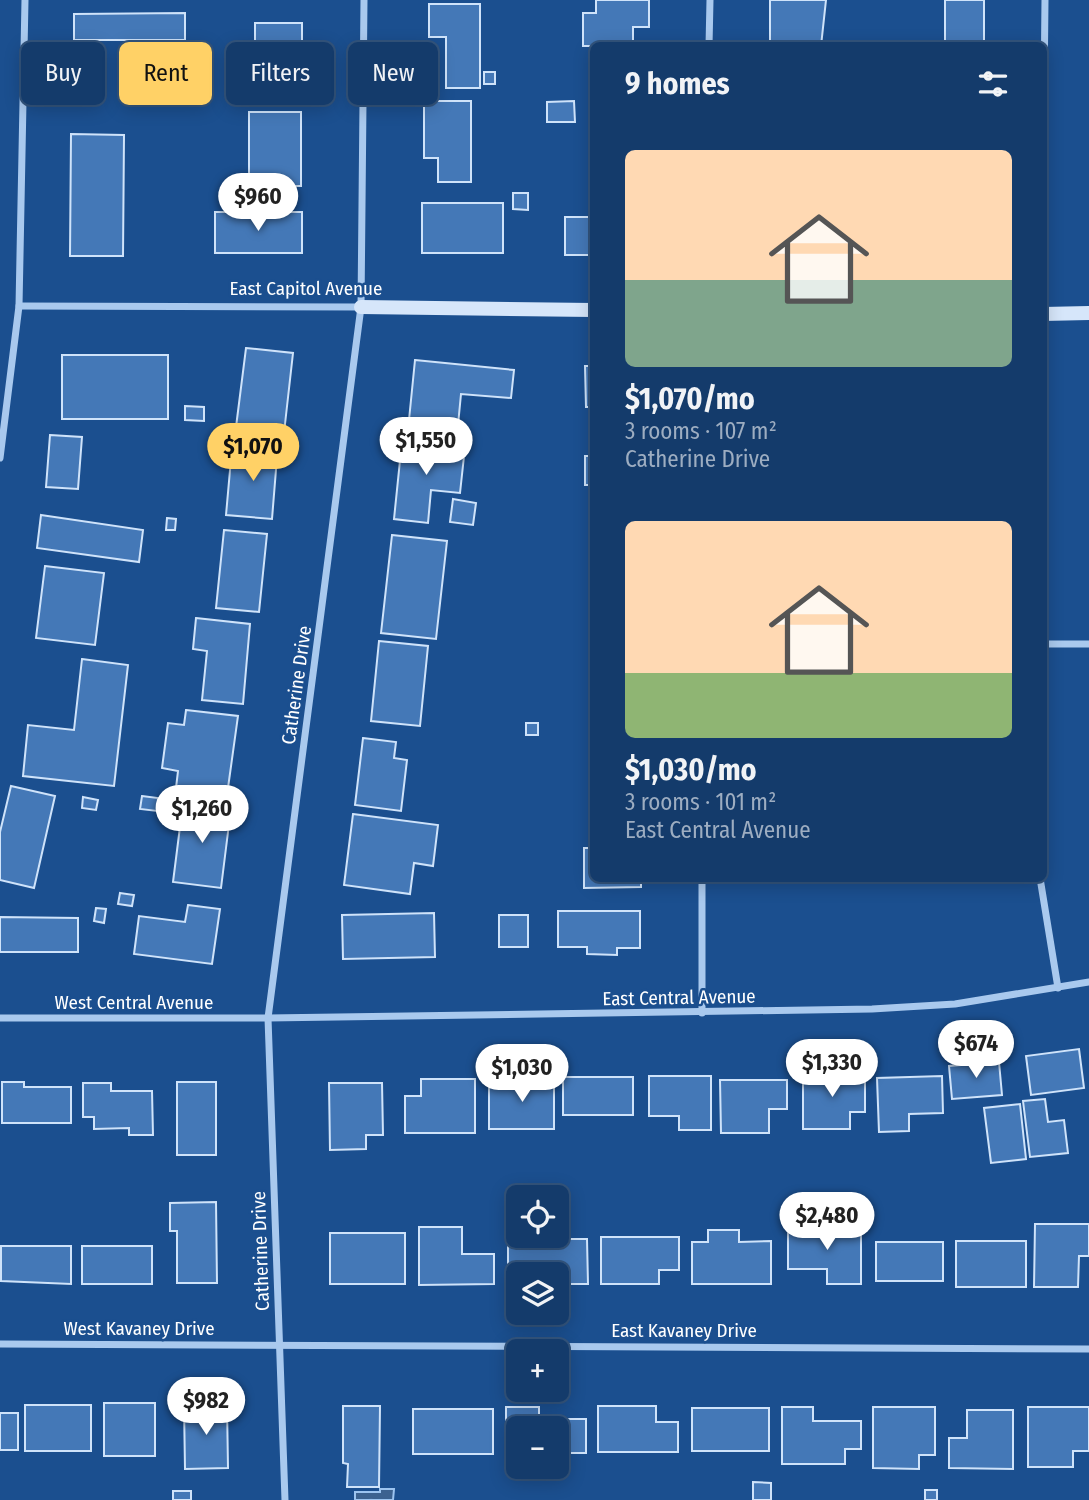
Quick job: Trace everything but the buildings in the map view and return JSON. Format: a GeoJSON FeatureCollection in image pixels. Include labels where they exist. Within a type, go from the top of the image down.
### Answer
{"type":"FeatureCollection","features":[{"type":"Feature","properties":{"kind":"street"},"geometry":{"type":"LineString","coordinates":[[0,458],[19,306],[25,0]]}},
{"type":"Feature","properties":{"kind":"street","name":"Catherine Drive"},"geometry":{"type":"LineString","coordinates":[[285,1500],[268,1018],[361,307],[364,0]]}},
{"type":"Feature","properties":{"kind":"street"},"geometry":{"type":"LineString","coordinates":[[709,0],[709,42]]}},
{"type":"Feature","properties":{"kind":"street"},"geometry":{"type":"LineString","coordinates":[[1045,0],[1045,42]]}},
{"type":"Feature","properties":{"kind":"street","name":"East Capitol Avenue"},"geometry":{"type":"LineString","coordinates":[[19,306],[590,310]]}},
{"type":"Feature","properties":{"kind":"street"},"geometry":{"type":"LineString","coordinates":[[1047,314],[1089,313]]}},
{"type":"Feature","properties":{"kind":"street"},"geometry":{"type":"LineString","coordinates":[[1047,644],[1089,644]]}},
{"type":"Feature","properties":{"kind":"street"},"geometry":{"type":"LineString","coordinates":[[702,882],[702,1013]]}},
{"type":"Feature","properties":{"kind":"street"},"geometry":{"type":"LineString","coordinates":[[1041,882],[1058,988]]}},
{"type":"Feature","properties":{"kind":"street","name":"East Central Avenue"},"geometry":{"type":"LineString","coordinates":[[268,1018],[702,1013],[933,1006],[1089,982]]}},
{"type":"Feature","properties":{"kind":"street","name":"West Central Avenue"},"geometry":{"type":"LineString","coordinates":[[0,1018],[268,1018]]}},
{"type":"Feature","properties":{"kind":"street","name":"West Kavaney Drive"},"geometry":{"type":"LineString","coordinates":[[0,1344],[279,1343]]}},
{"type":"Feature","properties":{"kind":"street","name":"East Kavaney Drive"},"geometry":{"type":"LineString","coordinates":[[279,1343],[1089,1349]]}},
{"type":"Feature","properties":{"kind":"water"},"geometry":{"type":"Polygon","coordinates":[[[380,1489],[394,1489],[393,1500],[355,1500],[355,1492],[380,1492],[380,1489]]]}}]}
